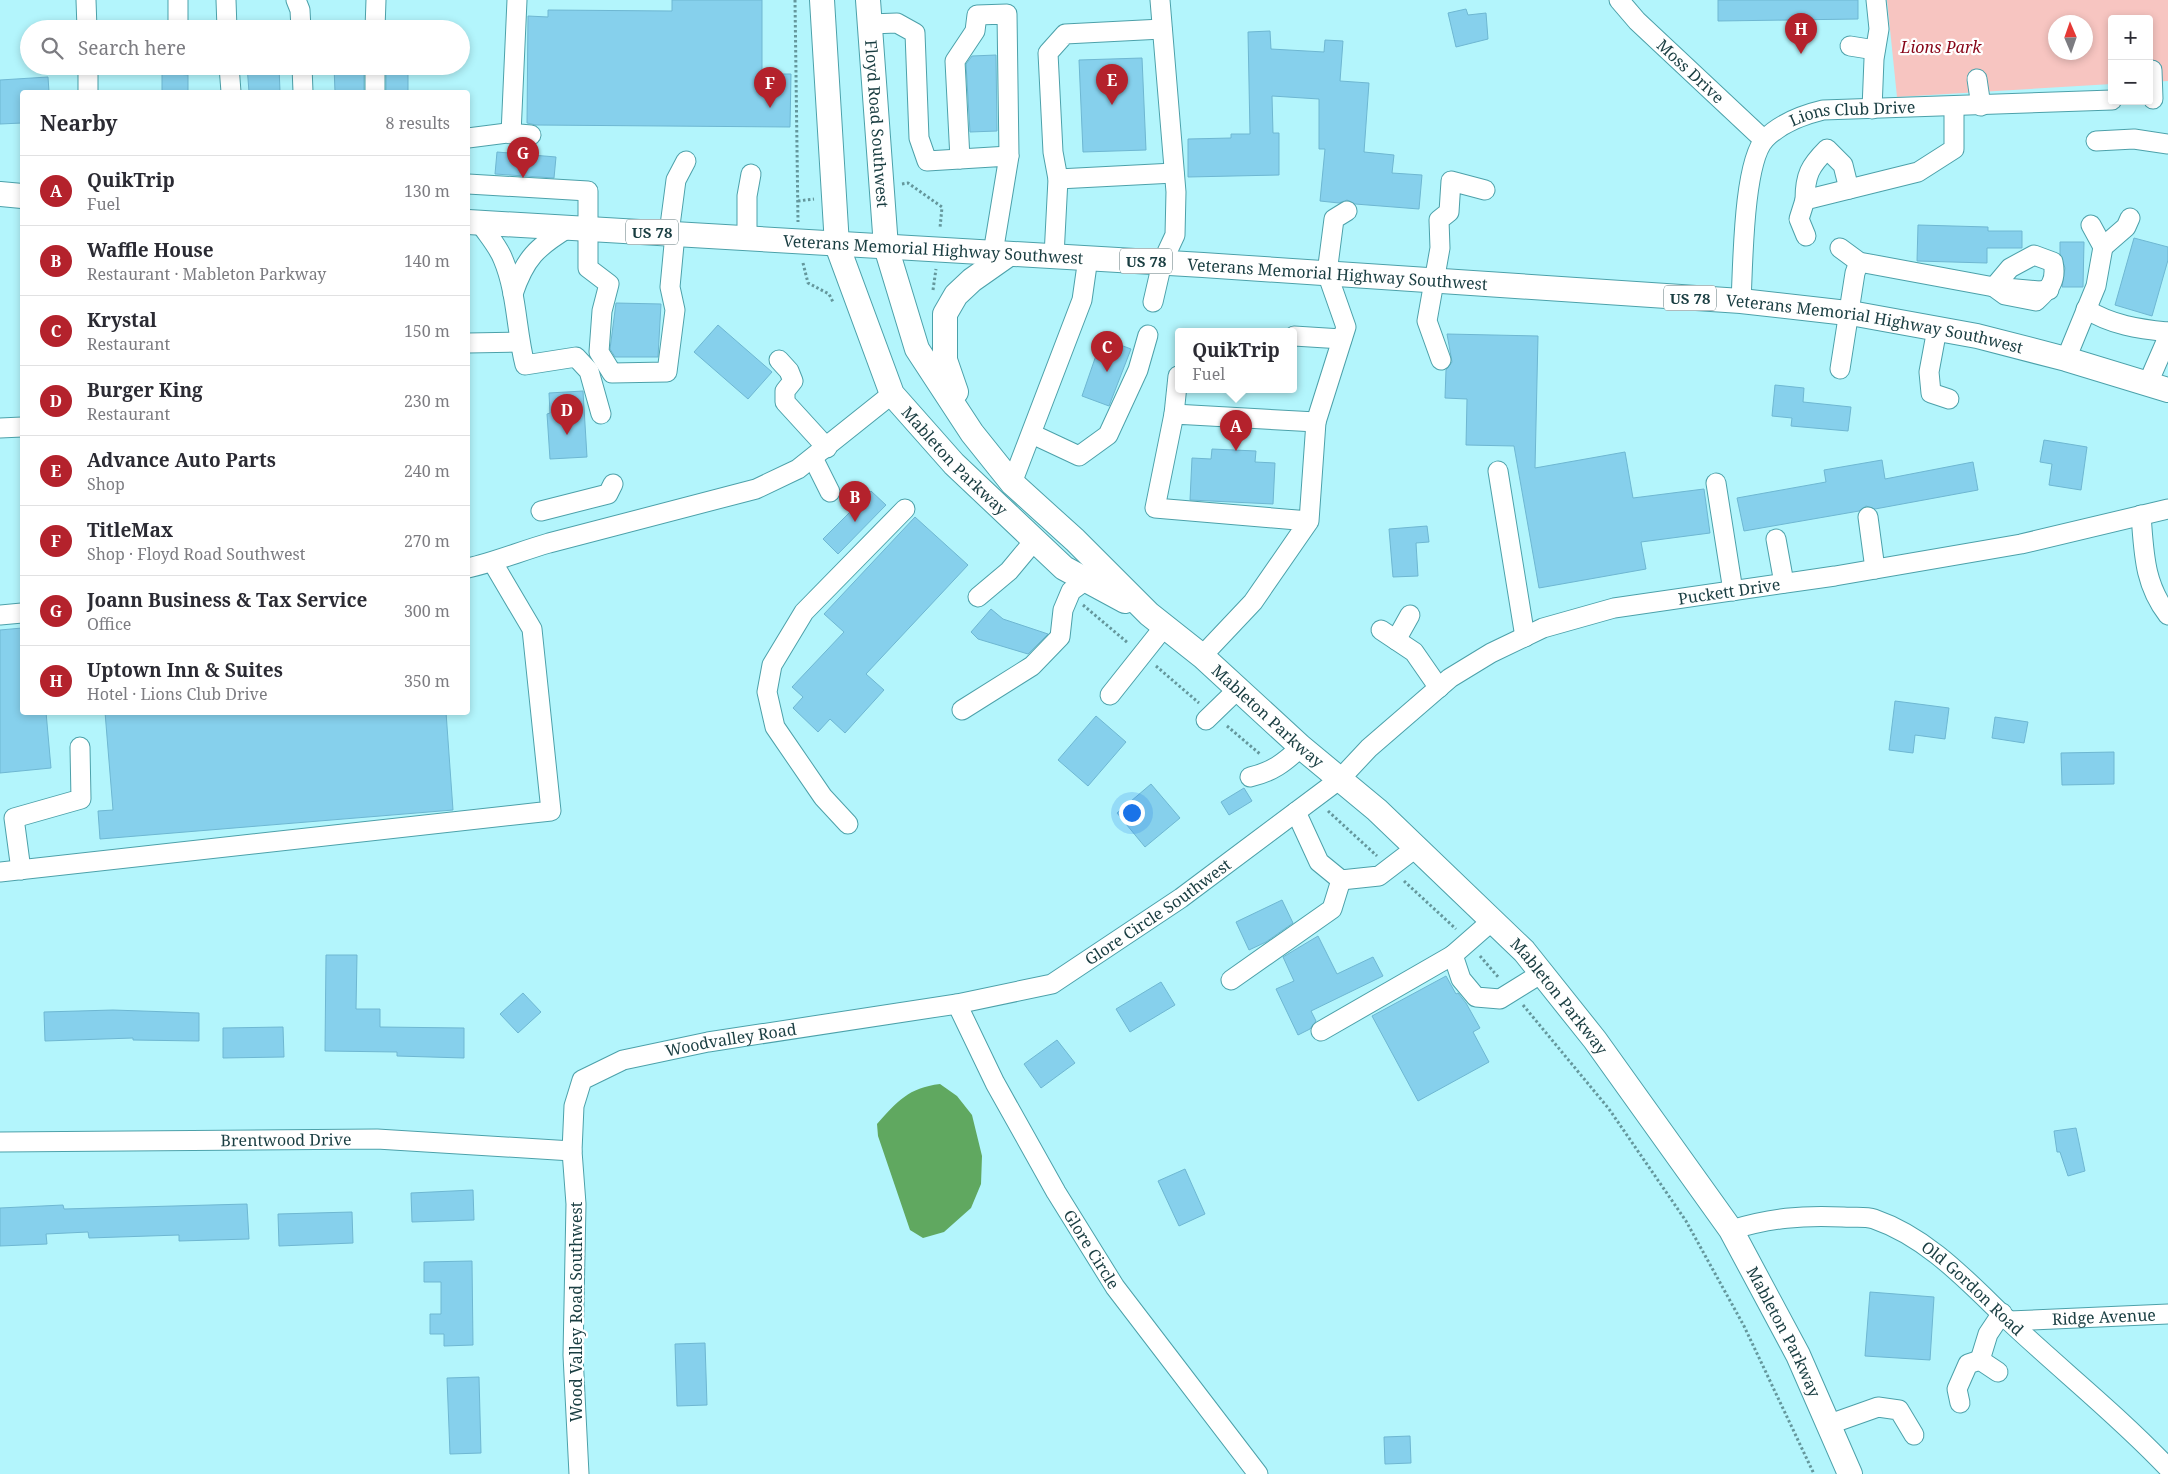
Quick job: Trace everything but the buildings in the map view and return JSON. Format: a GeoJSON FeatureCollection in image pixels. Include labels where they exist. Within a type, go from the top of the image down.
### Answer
{"type":"FeatureCollection","features":[{"type":"Feature","properties":{"kind":"main road"},"geometry":{"type":"LineString","coordinates":[[822,0],[837,245]]}},
{"type":"Feature","properties":{"kind":"main road","name":"Floyd Road Southwest"},"geometry":{"type":"LineString","coordinates":[[868,0],[886,246]]}},
{"type":"Feature","properties":{"kind":"main road"},"geometry":{"type":"LineString","coordinates":[[0,194],[20,196]]}},
{"type":"Feature","properties":{"kind":"main road","name":"Veterans Memorial Highway Southwest"},"geometry":{"type":"LineString","coordinates":[[474,222],[837,245],[886,246],[1162,262],[1741,301],[1850,313],[1977,336],[2066,359],[2158,387]]}},
{"type":"Feature","properties":{"kind":"main road","name":"Mableton Parkway"},"geometry":{"type":"LineString","coordinates":[[837,245],[892,394],[954,464],[1064,568],[1156,621],[1202,656],[1300,747],[1340,779],[1417,847],[1524,951],[1595,1040],[1731,1230],[1798,1356],[1830,1424],[1850,1474]]}},
{"type":"Feature","properties":{"kind":"main road","name":"Mableton Parkway"},"geometry":{"type":"LineString","coordinates":[[886,246],[917,349],[972,433],[1012,482],[1075,540],[1156,621]]}},
{"type":"Feature","properties":{"kind":"main road"},"geometry":{"type":"LineString","coordinates":[[972,433],[945,360],[945,314],[956,295],[1001,253]]}},
{"type":"Feature","properties":{"kind":"street"},"geometry":{"type":"LineString","coordinates":[[86,0],[87,20]]}},
{"type":"Feature","properties":{"kind":"street"},"geometry":{"type":"LineString","coordinates":[[178,0],[178,20]]}},
{"type":"Feature","properties":{"kind":"street"},"geometry":{"type":"LineString","coordinates":[[226,0],[227,20]]}},
{"type":"Feature","properties":{"kind":"street"},"geometry":{"type":"LineString","coordinates":[[296,0],[300,10],[301,20]]}},
{"type":"Feature","properties":{"kind":"street"},"geometry":{"type":"LineString","coordinates":[[376,0],[376,20]]}},
{"type":"Feature","properties":{"kind":"street"},"geometry":{"type":"LineString","coordinates":[[511,134],[517,0]]}},
{"type":"Feature","properties":{"kind":"street"},"geometry":{"type":"LineString","coordinates":[[1153,302],[1162,262],[1175,236],[1174,173],[1160,0]]}},
{"type":"Feature","properties":{"kind":"street","name":"Moss Drive"},"geometry":{"type":"LineString","coordinates":[[1619,0],[1637,21],[1764,140]]}},
{"type":"Feature","properties":{"kind":"street"},"geometry":{"type":"LineString","coordinates":[[1872,109],[1878,29],[1876,0]]}},
{"type":"Feature","properties":{"kind":"street"},"geometry":{"type":"LineString","coordinates":[[960,159],[955,61],[975,31],[977,15],[1007,14],[1009,156],[1001,253]]}},
{"type":"Feature","properties":{"kind":"street"},"geometry":{"type":"LineString","coordinates":[[870,24],[897,23],[915,33],[918,138],[927,160],[1009,156]]}},
{"type":"Feature","properties":{"kind":"street"},"geometry":{"type":"LineString","coordinates":[[1054,256],[1058,179],[1053,152],[1048,53],[1065,34],[1162,29]]}},
{"type":"Feature","properties":{"kind":"street"},"geometry":{"type":"LineString","coordinates":[[1850,46],[1875,50]]}},
{"type":"Feature","properties":{"kind":"street"},"geometry":{"type":"LineString","coordinates":[[88,75],[88,90]]}},
{"type":"Feature","properties":{"kind":"street"},"geometry":{"type":"LineString","coordinates":[[230,75],[231,90]]}},
{"type":"Feature","properties":{"kind":"street"},"geometry":{"type":"LineString","coordinates":[[302,75],[303,90]]}},
{"type":"Feature","properties":{"kind":"street"},"geometry":{"type":"LineString","coordinates":[[375,75],[375,90]]}},
{"type":"Feature","properties":{"kind":"street"},"geometry":{"type":"LineString","coordinates":[[2153,76],[2157,99]]}},
{"type":"Feature","properties":{"kind":"street"},"geometry":{"type":"LineString","coordinates":[[1977,80],[1981,106]]}},
{"type":"Feature","properties":{"kind":"street","name":"Lions Club Drive"},"geometry":{"type":"LineString","coordinates":[[1764,140],[1791,120],[1823,110],[1872,109],[1931,100],[1954,106],[1981,106],[2038,95],[2108,100]]}},
{"type":"Feature","properties":{"kind":"street"},"geometry":{"type":"LineString","coordinates":[[1805,200],[1918,172],[1954,149],[1954,106]]}},
{"type":"Feature","properties":{"kind":"street"},"geometry":{"type":"LineString","coordinates":[[470,138],[531,134]]}},
{"type":"Feature","properties":{"kind":"street"},"geometry":{"type":"LineString","coordinates":[[2096,141],[2134,139],[2168,144]]}},
{"type":"Feature","properties":{"kind":"street"},"geometry":{"type":"LineString","coordinates":[[1741,301],[1752,170],[1764,140]]}},
{"type":"Feature","properties":{"kind":"street"},"geometry":{"type":"LineString","coordinates":[[1806,236],[1799,219],[1805,200],[1805,182],[1813,163],[1827,149],[1843,165],[1849,189]]}},
{"type":"Feature","properties":{"kind":"street"},"geometry":{"type":"LineString","coordinates":[[470,184],[588,191],[577,228],[588,268],[608,284],[602,311],[599,352],[612,373],[666,372],[675,310],[670,288],[676,180],[686,161]]}},
{"type":"Feature","properties":{"kind":"street"},"geometry":{"type":"LineString","coordinates":[[1058,179],[1174,173]]}},
{"type":"Feature","properties":{"kind":"street"},"geometry":{"type":"LineString","coordinates":[[747,238],[747,196],[751,174]]}},
{"type":"Feature","properties":{"kind":"street"},"geometry":{"type":"LineString","coordinates":[[1441,360],[1427,321],[1440,248],[1439,220],[1449,212],[1451,182],[1485,190]]}},
{"type":"Feature","properties":{"kind":"street"},"geometry":{"type":"LineString","coordinates":[[1202,656],[1253,602],[1309,521],[1316,422],[1346,327],[1327,273],[1334,219],[1347,211]]}},
{"type":"Feature","properties":{"kind":"street"},"geometry":{"type":"LineString","coordinates":[[2103,247],[2126,227],[2130,218]]}},
{"type":"Feature","properties":{"kind":"street"},"geometry":{"type":"LineString","coordinates":[[474,222],[503,258],[513,294],[519,342],[525,365],[576,357],[589,371],[601,414]]}},
{"type":"Feature","properties":{"kind":"street"},"geometry":{"type":"LineString","coordinates":[[2066,359],[2096,286],[2103,247],[2091,225]]}},
{"type":"Feature","properties":{"kind":"street"},"geometry":{"type":"LineString","coordinates":[[513,294],[521,271],[541,244],[577,228]]}},
{"type":"Feature","properties":{"kind":"street"},"geometry":{"type":"LineString","coordinates":[[1840,248],[1859,262],[1994,287],[2005,295],[2036,301],[2048,290],[2055,280],[2053,262],[2034,255],[2010,268],[1994,287]]}},
{"type":"Feature","properties":{"kind":"street"},"geometry":{"type":"LineString","coordinates":[[1012,482],[1082,300],[1088,258]]}},
{"type":"Feature","properties":{"kind":"street"},"geometry":{"type":"LineString","coordinates":[[1840,369],[1855,273],[1859,262]]}},
{"type":"Feature","properties":{"kind":"street"},"geometry":{"type":"LineString","coordinates":[[2086,309],[2102,319],[2141,329],[2168,332],[2158,387]]}},
{"type":"Feature","properties":{"kind":"street"},"geometry":{"type":"LineString","coordinates":[[1937,329],[1929,372],[1931,393],[1949,399]]}},
{"type":"Feature","properties":{"kind":"street"},"geometry":{"type":"LineString","coordinates":[[1032,434],[1079,456],[1108,435],[1138,370],[1148,335]]}},
{"type":"Feature","properties":{"kind":"street"},"geometry":{"type":"LineString","coordinates":[[1297,336],[1342,338]]}},
{"type":"Feature","properties":{"kind":"street"},"geometry":{"type":"LineString","coordinates":[[470,343],[519,342]]}},
{"type":"Feature","properties":{"kind":"street"},"geometry":{"type":"LineString","coordinates":[[779,360],[789,371],[793,381],[785,391],[785,402],[820,453],[830,492]]}},
{"type":"Feature","properties":{"kind":"street"},"geometry":{"type":"LineString","coordinates":[[1176,393],[1174,414],[1155,508],[1309,521]]}},
{"type":"Feature","properties":{"kind":"street"},"geometry":{"type":"LineString","coordinates":[[470,568],[493,562],[549,543],[756,489],[792,472],[820,453],[892,394]]}},
{"type":"Feature","properties":{"kind":"street"},"geometry":{"type":"LineString","coordinates":[[1174,414],[1316,422]]}},
{"type":"Feature","properties":{"kind":"street"},"geometry":{"type":"LineString","coordinates":[[0,428],[20,427]]}},
{"type":"Feature","properties":{"kind":"street"},"geometry":{"type":"LineString","coordinates":[[1498,471],[1526,637]]}},
{"type":"Feature","properties":{"kind":"street"},"geometry":{"type":"LineString","coordinates":[[1716,483],[1733,590]]}},
{"type":"Feature","properties":{"kind":"street"},"geometry":{"type":"LineString","coordinates":[[549,543],[539,505],[608,494],[613,484]]}},
{"type":"Feature","properties":{"kind":"street"},"geometry":{"type":"LineString","coordinates":[[848,824],[823,797],[775,727],[767,692],[772,665],[804,612],[906,509]]}},
{"type":"Feature","properties":{"kind":"street","name":"Puckett Drive"},"geometry":{"type":"LineString","coordinates":[[1340,779],[1369,748],[1438,688],[1491,653],[1543,628],[1614,608],[1875,569],[2021,544],[2168,509]]}},
{"type":"Feature","properties":{"kind":"street"},"geometry":{"type":"LineString","coordinates":[[2141,515],[2145,564],[2155,598],[2168,615]]}},
{"type":"Feature","properties":{"kind":"street"},"geometry":{"type":"LineString","coordinates":[[1868,517],[1875,569]]}},
{"type":"Feature","properties":{"kind":"street"},"geometry":{"type":"LineString","coordinates":[[1776,539],[1784,583]]}},
{"type":"Feature","properties":{"kind":"street"},"geometry":{"type":"LineString","coordinates":[[978,598],[1009,571],[1034,541]]}},
{"type":"Feature","properties":{"kind":"street"},"geometry":{"type":"LineString","coordinates":[[0,872],[551,811],[532,629],[493,562]]}},
{"type":"Feature","properties":{"kind":"street"},"geometry":{"type":"LineString","coordinates":[[962,710],[1032,666],[1060,637],[1063,610],[1072,591],[1086,580]]}},
{"type":"Feature","properties":{"kind":"street"},"geometry":{"type":"LineString","coordinates":[[0,615],[20,613]]}},
{"type":"Feature","properties":{"kind":"street"},"geometry":{"type":"LineString","coordinates":[[1410,615],[1388,635],[1414,652],[1438,688]]}},
{"type":"Feature","properties":{"kind":"street"},"geometry":{"type":"LineString","coordinates":[[1110,695],[1156,621]]}},
{"type":"Feature","properties":{"kind":"street"},"geometry":{"type":"LineString","coordinates":[[1206,720],[1237,690]]}},
{"type":"Feature","properties":{"kind":"street"},"geometry":{"type":"LineString","coordinates":[[21,870],[14,818],[81,799],[80,747]]}},
{"type":"Feature","properties":{"kind":"street"},"geometry":{"type":"LineString","coordinates":[[1250,776],[1267,773],[1282,765],[1300,747]]}},
{"type":"Feature","properties":{"kind":"street","name":"Glore Circle Southwest"},"geometry":{"type":"LineString","coordinates":[[957,1004],[1052,984],[1181,898],[1340,779]]}},
{"type":"Feature","properties":{"kind":"street"},"geometry":{"type":"LineString","coordinates":[[1296,812],[1319,862],[1341,880],[1379,876],[1417,847]]}},
{"type":"Feature","properties":{"kind":"street"},"geometry":{"type":"LineString","coordinates":[[1230,980],[1332,909],[1341,880]]}},
{"type":"Feature","properties":{"kind":"street"},"geometry":{"type":"LineString","coordinates":[[1321,1031],[1453,955],[1493,920]]}},
{"type":"Feature","properties":{"kind":"street"},"geometry":{"type":"LineString","coordinates":[[1453,955],[1461,979],[1476,997],[1500,999],[1542,973]]}},
{"type":"Feature","properties":{"kind":"street","name":"Woodvalley Road"},"geometry":{"type":"LineString","coordinates":[[572,1151],[574,1106],[582,1080],[623,1060],[708,1042],[957,1004]]}},
{"type":"Feature","properties":{"kind":"street","name":"Glore Circle"},"geometry":{"type":"LineString","coordinates":[[957,1004],[995,1083],[1056,1192],[1115,1287],[1258,1474]]}},
{"type":"Feature","properties":{"kind":"street","name":"Brentwood Drive"},"geometry":{"type":"LineString","coordinates":[[0,1142],[377,1139],[572,1151]]}},
{"type":"Feature","properties":{"kind":"street","name":"Wood Valley Road Southwest"},"geometry":{"type":"LineString","coordinates":[[572,1151],[576,1204],[573,1354],[579,1474]]}},
{"type":"Feature","properties":{"kind":"street","name":"Old Gordon Road"},"geometry":{"type":"LineString","coordinates":[[1731,1230],[1766,1220],[1810,1215],[1872,1219],[1913,1238],[1958,1271],[2005,1317],[2097,1398],[2168,1468]]}},
{"type":"Feature","properties":{"kind":"street","name":"Ridge Avenue"},"geometry":{"type":"LineString","coordinates":[[2005,1317],[2168,1314]]}},
{"type":"Feature","properties":{"kind":"street"},"geometry":{"type":"LineString","coordinates":[[1980,1360],[1988,1334],[2005,1317]]}},
{"type":"Feature","properties":{"kind":"street"},"geometry":{"type":"LineString","coordinates":[[1980,1360],[1998,1372]]}},
{"type":"Feature","properties":{"kind":"street"},"geometry":{"type":"LineString","coordinates":[[1960,1403],[1956,1389],[1968,1364],[1980,1360]]}},
{"type":"Feature","properties":{"kind":"street"},"geometry":{"type":"LineString","coordinates":[[1830,1424],[1878,1407],[1899,1410],[1914,1435]]}},
{"type":"Feature","properties":{"kind":"path"},"geometry":{"type":"LineString","coordinates":[[795,0],[798,201]]}},
{"type":"Feature","properties":{"kind":"path"},"geometry":{"type":"LineString","coordinates":[[799,242],[808,283],[829,294],[837,309]]}},
{"type":"Feature","properties":{"kind":"green space","name":"Lions Park"},"geometry":{"type":"Polygon","coordinates":[[[1887,0],[2168,0],[2168,81],[2153,82],[2153,15],[2108,15],[2108,84],[1897,97],[1887,0]]]}},
{"type":"Feature","properties":{"kind":"shaded area"},"geometry":{"type":"Polygon","coordinates":[[[940,1084],[957,1096],[972,1115],[982,1156],[981,1184],[971,1208],[944,1232],[923,1238],[910,1230],[878,1136],[877,1124],[904,1097],[920,1089],[940,1084]]]}},
{"type":"Feature","properties":{"kind":"place","name":"Uptown Inn & Suites"},"geometry":{"type":"Point","coordinates":[1801,54]}},
{"type":"Feature","properties":{"kind":"place","name":"Advance Auto Parts"},"geometry":{"type":"Point","coordinates":[1112,105]}},
{"type":"Feature","properties":{"kind":"place","name":"TitleMax"},"geometry":{"type":"Point","coordinates":[770,108]}},
{"type":"Feature","properties":{"kind":"place","name":"Joann Business & Tax Service"},"geometry":{"type":"Point","coordinates":[523,178]}},
{"type":"Feature","properties":{"kind":"place","name":"Krystal"},"geometry":{"type":"Point","coordinates":[1107,372]}},
{"type":"Feature","properties":{"kind":"place","name":"Burger King"},"geometry":{"type":"Point","coordinates":[567,435]}},
{"type":"Feature","properties":{"kind":"place","name":"QuikTrip"},"geometry":{"type":"Point","coordinates":[1236,451]}},
{"type":"Feature","properties":{"kind":"place","name":"Waffle House"},"geometry":{"type":"Point","coordinates":[855,522]}}]}
